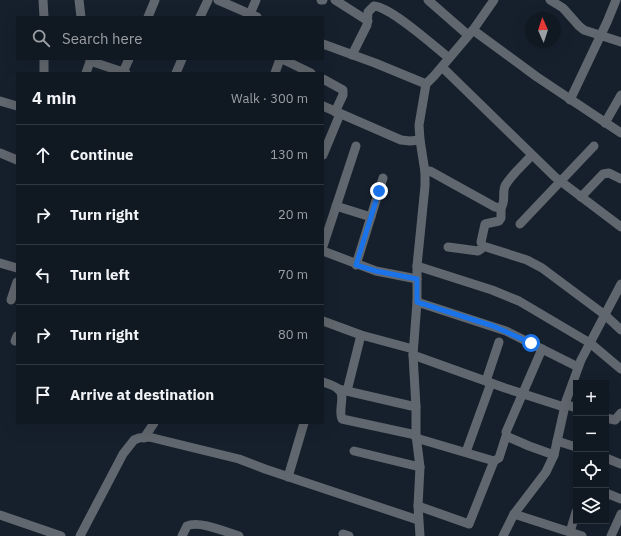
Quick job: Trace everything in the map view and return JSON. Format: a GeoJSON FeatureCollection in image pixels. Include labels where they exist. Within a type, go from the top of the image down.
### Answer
{"type":"FeatureCollection","features":[{"type":"Feature","properties":{"kind":"street"},"geometry":{"type":"LineString","coordinates":[[43,0],[44,16]]}},
{"type":"Feature","properties":{"kind":"street"},"geometry":{"type":"LineString","coordinates":[[79,0],[81,16]]}},
{"type":"Feature","properties":{"kind":"street"},"geometry":{"type":"LineString","coordinates":[[148,16],[155,0]]}},
{"type":"Feature","properties":{"kind":"street"},"geometry":{"type":"LineString","coordinates":[[200,16],[208,0]]}},
{"type":"Feature","properties":{"kind":"street"},"geometry":{"type":"LineString","coordinates":[[218,0],[237,3],[254,15],[256,0]]}},
{"type":"Feature","properties":{"kind":"street"},"geometry":{"type":"LineString","coordinates":[[335,0],[368,21]]}},
{"type":"Feature","properties":{"kind":"street"},"geometry":{"type":"LineString","coordinates":[[368,0],[410,26],[449,58]]}},
{"type":"Feature","properties":{"kind":"street"},"geometry":{"type":"LineString","coordinates":[[428,0],[471,32],[621,133]]}},
{"type":"Feature","properties":{"kind":"street"},"geometry":{"type":"LineString","coordinates":[[550,0],[563,8],[584,30],[621,42]]}},
{"type":"Feature","properties":{"kind":"street"},"geometry":{"type":"LineString","coordinates":[[570,100],[601,36],[616,0]]}},
{"type":"Feature","properties":{"kind":"street"},"geometry":{"type":"LineString","coordinates":[[420,536],[418,506],[420,467],[416,436],[413,352],[417,302],[417,266],[425,172],[419,125],[426,84],[471,32],[491,1]]}},
{"type":"Feature","properties":{"kind":"street"},"geometry":{"type":"LineString","coordinates":[[352,55],[367,25],[368,12],[371,7],[377,6]]}},
{"type":"Feature","properties":{"kind":"street"},"geometry":{"type":"LineString","coordinates":[[324,44],[426,84]]}},
{"type":"Feature","properties":{"kind":"street"},"geometry":{"type":"LineString","coordinates":[[44,60],[44,72]]}},
{"type":"Feature","properties":{"kind":"street"},"geometry":{"type":"LineString","coordinates":[[86,72],[91,60],[121,72]]}},
{"type":"Feature","properties":{"kind":"street"},"geometry":{"type":"LineString","coordinates":[[124,72],[129,60]]}},
{"type":"Feature","properties":{"kind":"street"},"geometry":{"type":"LineString","coordinates":[[176,72],[182,60]]}},
{"type":"Feature","properties":{"kind":"street"},"geometry":{"type":"LineString","coordinates":[[275,72],[281,60]]}},
{"type":"Feature","properties":{"kind":"street"},"geometry":{"type":"LineString","coordinates":[[283,60],[309,72]]}},
{"type":"Feature","properties":{"kind":"street"},"geometry":{"type":"LineString","coordinates":[[442,67],[560,181],[621,227]]}},
{"type":"Feature","properties":{"kind":"street"},"geometry":{"type":"LineString","coordinates":[[324,80],[343,90],[338,113],[324,152]]}},
{"type":"Feature","properties":{"kind":"street"},"geometry":{"type":"LineString","coordinates":[[605,123],[621,95]]}},
{"type":"Feature","properties":{"kind":"street"},"geometry":{"type":"LineString","coordinates":[[0,101],[16,106]]}},
{"type":"Feature","properties":{"kind":"street"},"geometry":{"type":"LineString","coordinates":[[324,106],[401,140],[420,140]]}},
{"type":"Feature","properties":{"kind":"street"},"geometry":{"type":"LineString","coordinates":[[324,243],[356,146]]}},
{"type":"Feature","properties":{"kind":"street"},"geometry":{"type":"LineString","coordinates":[[520,224],[594,146]]}},
{"type":"Feature","properties":{"kind":"street"},"geometry":{"type":"LineString","coordinates":[[0,152],[16,160]]}},
{"type":"Feature","properties":{"kind":"street"},"geometry":{"type":"LineString","coordinates":[[483,246],[481,242],[485,224],[499,221],[501,218],[501,208],[504,203],[503,192],[505,185],[532,155]]}},
{"type":"Feature","properties":{"kind":"street"},"geometry":{"type":"LineString","coordinates":[[425,172],[430,171],[492,206],[501,208]]}},
{"type":"Feature","properties":{"kind":"street"},"geometry":{"type":"LineString","coordinates":[[582,197],[603,174],[609,173],[621,179]]}},
{"type":"Feature","properties":{"kind":"street"},"geometry":{"type":"LineString","coordinates":[[356,265],[383,178]]}},
{"type":"Feature","properties":{"kind":"street"},"geometry":{"type":"LineString","coordinates":[[336,206],[371,217]]}},
{"type":"Feature","properties":{"kind":"street"},"geometry":{"type":"LineString","coordinates":[[448,247],[478,251],[483,246]]}},
{"type":"Feature","properties":{"kind":"street"},"geometry":{"type":"LineString","coordinates":[[483,246],[527,260],[542,268],[605,315],[621,330]]}},
{"type":"Feature","properties":{"kind":"street"},"geometry":{"type":"LineString","coordinates":[[324,252],[376,271],[417,279]]}},
{"type":"Feature","properties":{"kind":"street"},"geometry":{"type":"LineString","coordinates":[[0,263],[16,268]]}},
{"type":"Feature","properties":{"kind":"street"},"geometry":{"type":"LineString","coordinates":[[417,266],[506,295],[519,301],[590,343],[621,369]]}},
{"type":"Feature","properties":{"kind":"street"},"geometry":{"type":"LineString","coordinates":[[11,300],[16,285]]}},
{"type":"Feature","properties":{"kind":"street"},"geometry":{"type":"LineString","coordinates":[[503,536],[514,514],[546,472],[554,455],[565,405],[578,367],[621,286]]}},
{"type":"Feature","properties":{"kind":"street"},"geometry":{"type":"LineString","coordinates":[[417,302],[506,331],[578,367]]}},
{"type":"Feature","properties":{"kind":"street"},"geometry":{"type":"LineString","coordinates":[[324,321],[413,352],[523,394],[573,407]]}},
{"type":"Feature","properties":{"kind":"street"},"geometry":{"type":"LineString","coordinates":[[347,391],[361,335]]}},
{"type":"Feature","properties":{"kind":"street"},"geometry":{"type":"LineString","coordinates":[[466,452],[489,382],[499,342]]}},
{"type":"Feature","properties":{"kind":"street"},"geometry":{"type":"LineString","coordinates":[[418,506],[469,524],[494,461],[499,458],[504,437],[507,436],[506,432],[542,348]]}},
{"type":"Feature","properties":{"kind":"street"},"geometry":{"type":"LineString","coordinates":[[324,382],[338,389],[416,407]]}},
{"type":"Feature","properties":{"kind":"street"},"geometry":{"type":"LineString","coordinates":[[338,389],[341,394],[340,415],[342,418],[416,436],[494,461]]}},
{"type":"Feature","properties":{"kind":"street"},"geometry":{"type":"LineString","coordinates":[[609,419],[615,420],[621,413]]}},
{"type":"Feature","properties":{"kind":"street"},"geometry":{"type":"LineString","coordinates":[[144,438],[153,424]]}},
{"type":"Feature","properties":{"kind":"street"},"geometry":{"type":"LineString","coordinates":[[288,477],[304,424]]}},
{"type":"Feature","properties":{"kind":"street"},"geometry":{"type":"LineString","coordinates":[[507,436],[554,455]]}},
{"type":"Feature","properties":{"kind":"street"},"geometry":{"type":"LineString","coordinates":[[83,535],[123,454],[134,440],[149,437],[240,459],[288,477],[418,520]]}},
{"type":"Feature","properties":{"kind":"street"},"geometry":{"type":"LineString","coordinates":[[557,441],[573,446]]}},
{"type":"Feature","properties":{"kind":"street"},"geometry":{"type":"LineString","coordinates":[[354,451],[420,467]]}},
{"type":"Feature","properties":{"kind":"street"},"geometry":{"type":"LineString","coordinates":[[609,459],[621,464]]}},
{"type":"Feature","properties":{"kind":"street"},"geometry":{"type":"LineString","coordinates":[[609,494],[621,499]]}},
{"type":"Feature","properties":{"kind":"street"},"geometry":{"type":"LineString","coordinates":[[514,514],[582,536]]}},
{"type":"Feature","properties":{"kind":"street"},"geometry":{"type":"LineString","coordinates":[[611,536],[621,514]]}},
{"type":"Feature","properties":{"kind":"street"},"geometry":{"type":"LineString","coordinates":[[0,516],[61,536]]}},
{"type":"Feature","properties":{"kind":"street"},"geometry":{"type":"LineString","coordinates":[[570,532],[573,522]]}},
{"type":"Feature","properties":{"kind":"street"},"geometry":{"type":"LineString","coordinates":[[182,536],[187,526],[194,524],[214,528],[239,536]]}},
{"type":"Feature","properties":{"kind":"route"},"geometry":{"type":"LineString","coordinates":[[379,191],[356,265],[376,271],[417,279],[417,302],[493,326],[531,343]]}}]}
